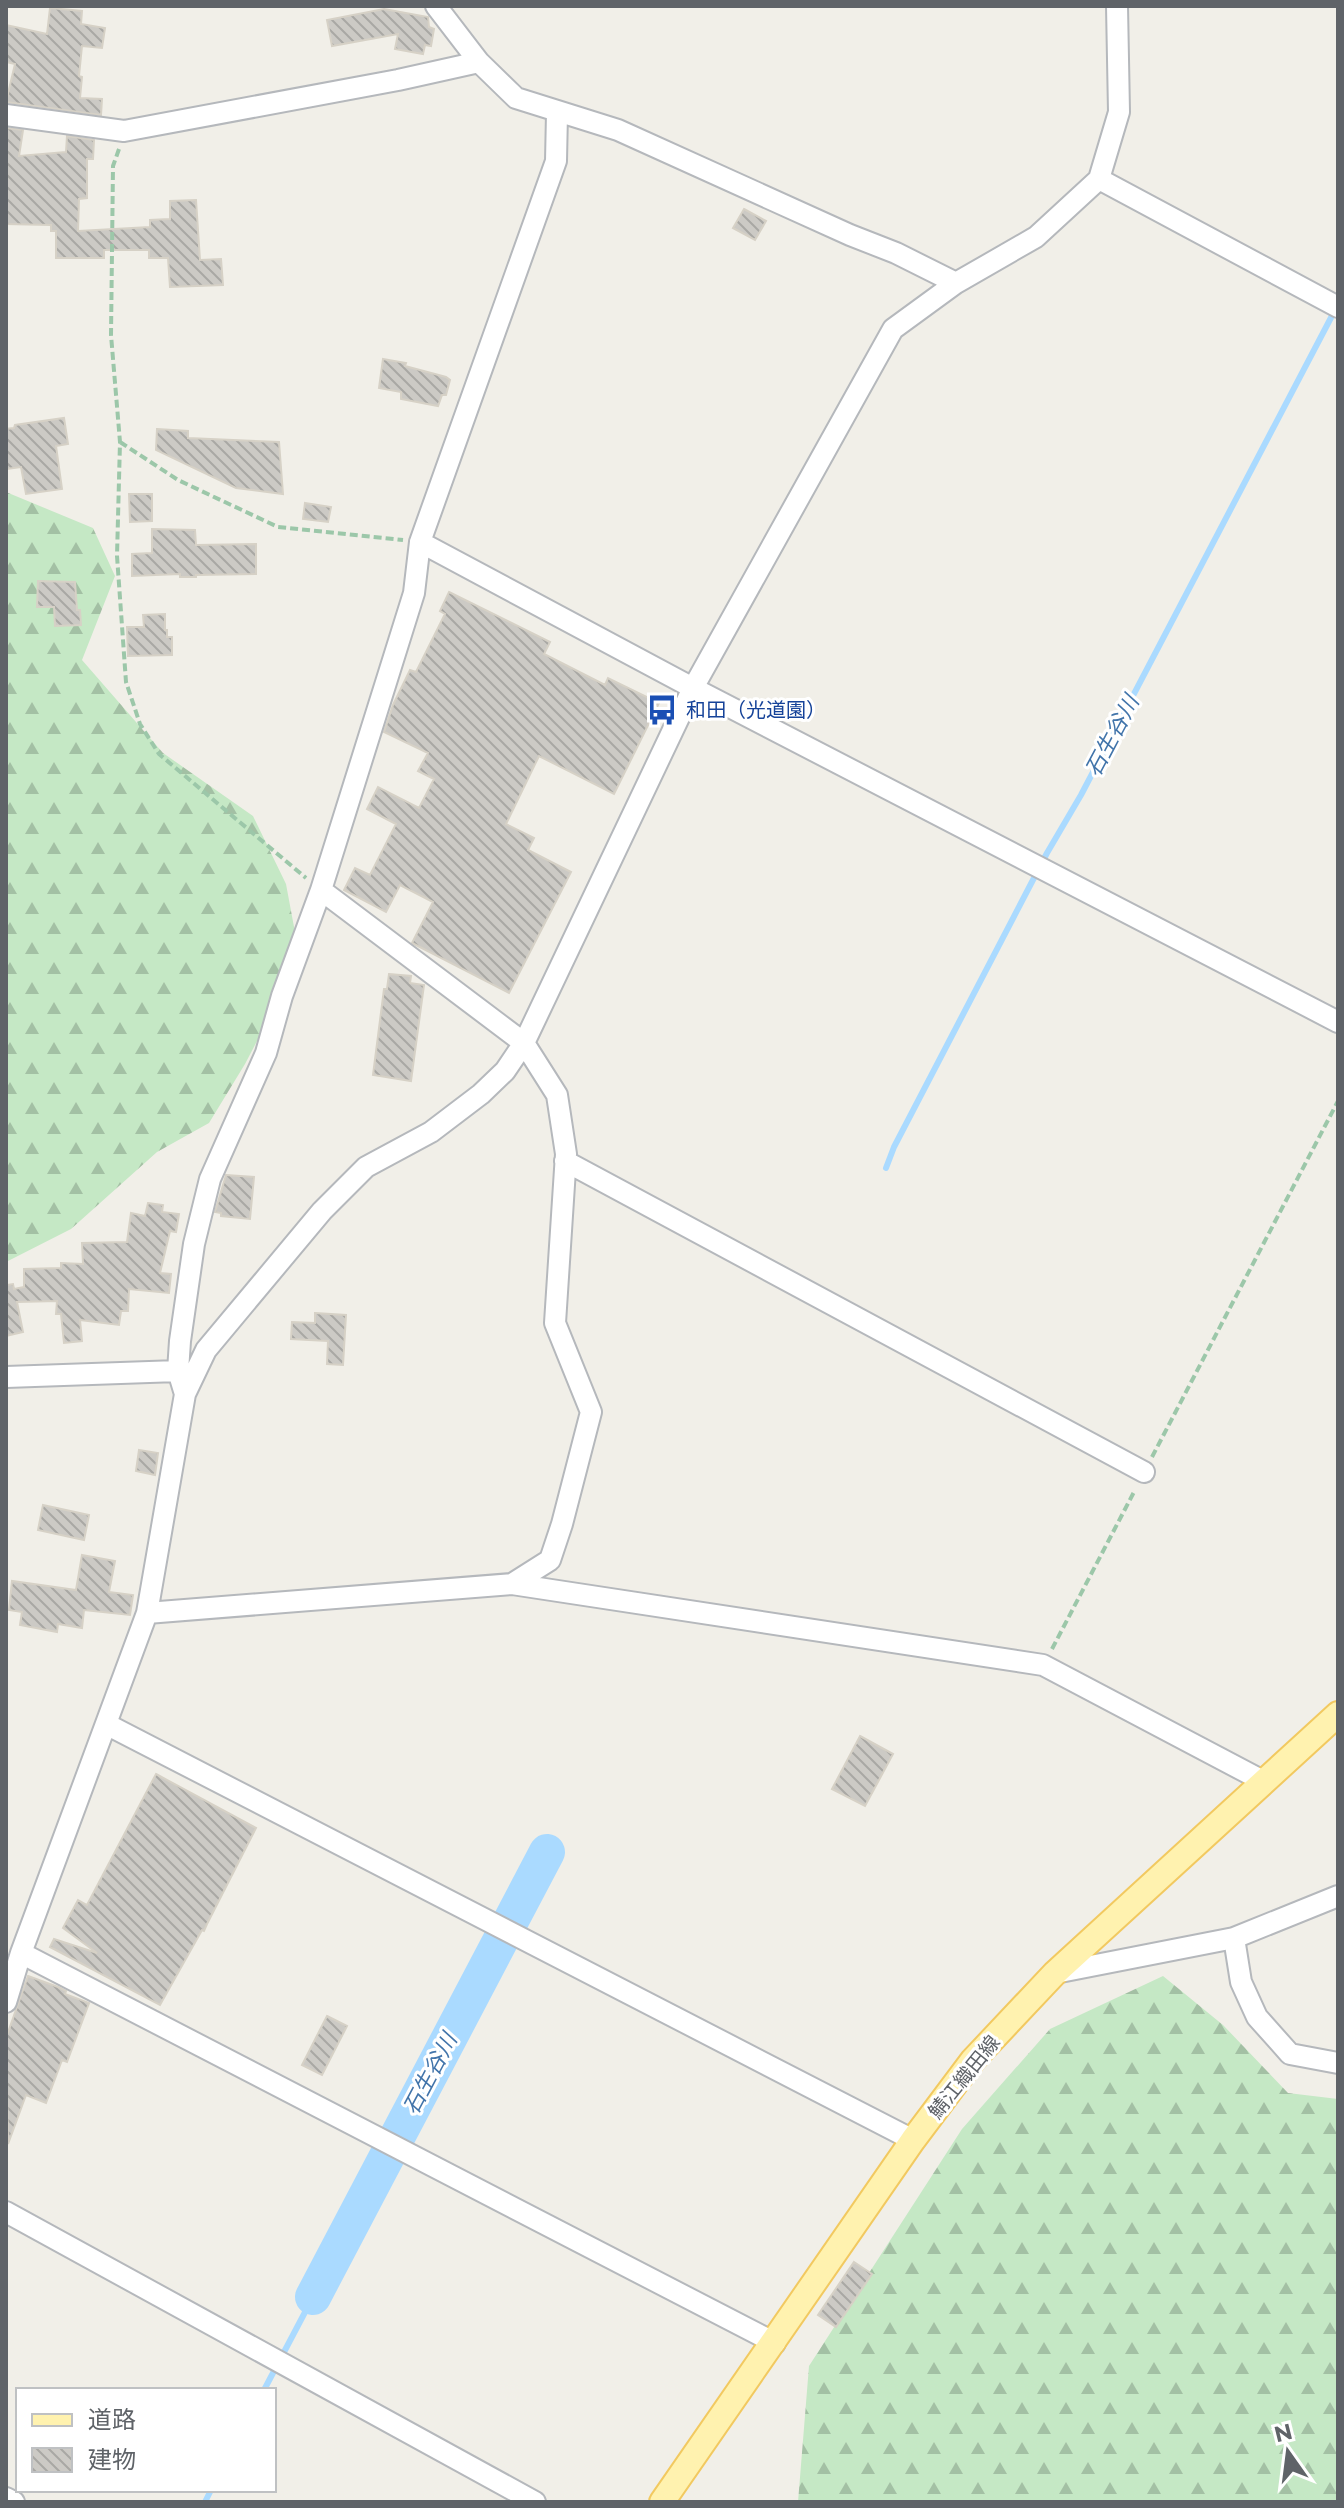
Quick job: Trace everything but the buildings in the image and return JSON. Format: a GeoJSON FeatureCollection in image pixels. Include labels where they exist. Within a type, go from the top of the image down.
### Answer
{"type":"FeatureCollection","features":[{"type":"Feature","properties":{"kind":"main road","name":"鯖江織田線"},"geometry":{"type":"LineString","coordinates":[[662,2502],[913,2140],[973,2060],[1055,1973],[1338,1714]]}},
{"type":"Feature","properties":{"kind":"street"},"geometry":{"type":"LineString","coordinates":[[436,6],[479,62],[516,98],[618,130],[896,253],[956,283]]}},
{"type":"Feature","properties":{"kind":"street"},"geometry":{"type":"LineString","coordinates":[[6,2002],[21,1953],[147,1613],[185,1394],[206,1350],[322,1211],[366,1167],[431,1132],[481,1094],[505,1071],[524,1043],[693,688],[893,329],[956,283],[1036,237],[1099,179],[1119,112],[1117,6]]}},
{"type":"Feature","properties":{"kind":"street"},"geometry":{"type":"LineString","coordinates":[[6,115],[124,131],[479,62]]}},
{"type":"Feature","properties":{"kind":"street"},"geometry":{"type":"LineString","coordinates":[[185,1394],[178,1371],[194,1244],[210,1179],[266,1053],[282,996],[321,890],[414,593],[420,542],[556,161],[557,113]]}},
{"type":"Feature","properties":{"kind":"street"},"geometry":{"type":"LineString","coordinates":[[1099,179],[1338,307]]}},
{"type":"Feature","properties":{"kind":"street"},"geometry":{"type":"LineString","coordinates":[[420,542],[693,688],[1338,1022]]}},
{"type":"Feature","properties":{"kind":"street"},"geometry":{"type":"LineString","coordinates":[[321,890],[524,1043],[557,1095],[565,1161],[555,1323],[591,1412],[550,1560],[512,1584]]}},
{"type":"Feature","properties":{"kind":"street"},"geometry":{"type":"LineString","coordinates":[[565,1161],[1144,1472]]}},
{"type":"Feature","properties":{"kind":"street"},"geometry":{"type":"LineString","coordinates":[[6,1377],[178,1371]]}},
{"type":"Feature","properties":{"kind":"street"},"geometry":{"type":"LineString","coordinates":[[147,1613],[512,1584],[1043,1665],[1265,1782]]}},
{"type":"Feature","properties":{"kind":"street"},"geometry":{"type":"LineString","coordinates":[[108,1725],[913,2140]]}},
{"type":"Feature","properties":{"kind":"street"},"geometry":{"type":"LineString","coordinates":[[1055,1973],[1234,1938],[1338,1896]]}},
{"type":"Feature","properties":{"kind":"street"},"geometry":{"type":"LineString","coordinates":[[1234,1938],[1241,1982],[1257,2017],[1290,2054],[1338,2063]]}},
{"type":"Feature","properties":{"kind":"street"},"geometry":{"type":"LineString","coordinates":[[21,1953],[775,2343]]}},
{"type":"Feature","properties":{"kind":"street"},"geometry":{"type":"LineString","coordinates":[[6,2212],[535,2502]]}},
{"type":"Feature","properties":{"kind":"street"},"geometry":{"type":"LineString","coordinates":[[6,2498],[14,2502]]}},
{"type":"Feature","properties":{"kind":"path"},"geometry":{"type":"LineString","coordinates":[[124,131],[113,166],[111,335],[120,442],[117,556],[126,682],[140,724],[159,754],[321,890]]}},
{"type":"Feature","properties":{"kind":"path"},"geometry":{"type":"LineString","coordinates":[[120,442],[178,480],[278,527],[420,542]]}},
{"type":"Feature","properties":{"kind":"path"},"geometry":{"type":"LineString","coordinates":[[1043,1665],[1338,1101]]}},
{"type":"Feature","properties":{"kind":"green space"},"geometry":{"type":"Polygon","coordinates":[[[6,492],[93,528],[115,576],[82,660],[163,753],[253,816],[286,884],[300,959],[245,1064],[209,1123],[157,1152],[71,1229],[6,1262],[6,492]]]}},
{"type":"Feature","properties":{"kind":"green space"},"geometry":{"type":"Polygon","coordinates":[[[1163,1976],[1223,2025],[1288,2093],[1338,2099],[1338,2502],[798,2502],[809,2366],[962,2129],[1050,2029],[1163,1976]]]}},
{"type":"Feature","properties":{"kind":"waterway","name":"石生谷川"},"geometry":{"type":"LineString","coordinates":[[886,1168],[894,1147],[1047,853],[1081,795],[1335,310]]}},
{"type":"Feature","properties":{"kind":"waterway","name":"石生谷川"},"geometry":{"type":"LineString","coordinates":[[313,2297],[547,1852]]}},
{"type":"Feature","properties":{"kind":"waterway"},"geometry":{"type":"LineString","coordinates":[[265,2388],[313,2297]]}},
{"type":"Feature","properties":{"kind":"waterway"},"geometry":{"type":"LineString","coordinates":[[205,2502],[210,2492]]}},
{"type":"Feature","properties":{"kind":"place","name":"和田（光道園）"},"geometry":{"type":"Point","coordinates":[662,710]}}]}
